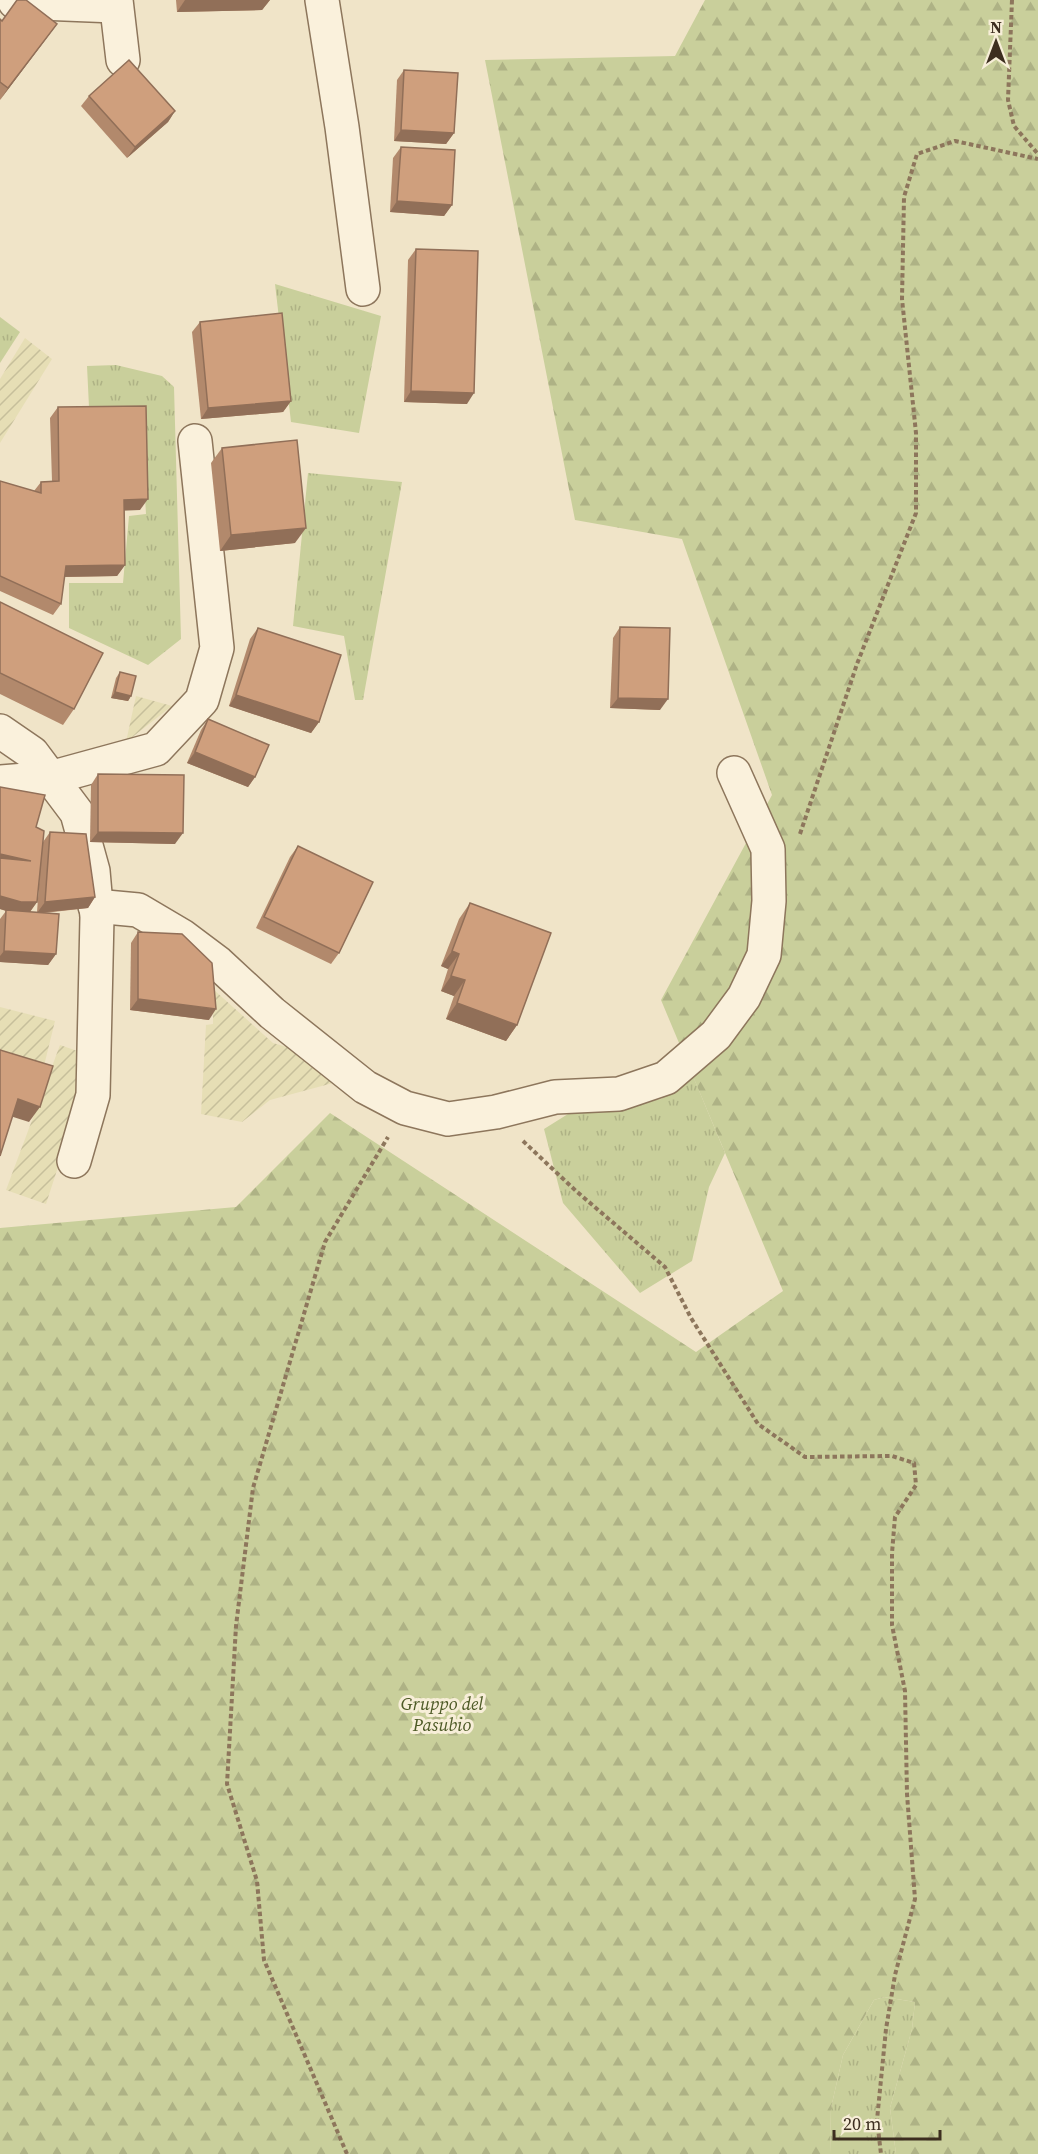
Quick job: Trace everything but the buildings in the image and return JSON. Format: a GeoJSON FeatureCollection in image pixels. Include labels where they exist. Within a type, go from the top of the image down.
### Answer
{"type":"FeatureCollection","features":[{"type":"Feature","properties":{"kind":"street"},"geometry":{"type":"LineString","coordinates":[[322,0],[342,127],[363,289]]}},
{"type":"Feature","properties":{"kind":"street"},"geometry":{"type":"LineString","coordinates":[[15,2],[115,3],[123,60]]}},
{"type":"Feature","properties":{"kind":"street"},"geometry":{"type":"LineString","coordinates":[[0,782],[51,778],[156,748],[202,700],[217,648],[195,441]]}},
{"type":"Feature","properties":{"kind":"street"},"geometry":{"type":"LineString","coordinates":[[0,731],[32,753],[77,813],[93,871],[95,906],[93,1095],[74,1161]]}},
{"type":"Feature","properties":{"kind":"street"},"geometry":{"type":"LineString","coordinates":[[95,906],[138,910],[182,936],[218,963],[272,1013],[365,1087],[405,1108],[448,1119],[555,1097],[619,1094],[666,1078],[716,1035],[744,997],[764,954],[769,901],[768,849],[734,773]]}},
{"type":"Feature","properties":{"kind":"path"},"geometry":{"type":"LineString","coordinates":[[1012,0],[1008,100],[1014,126],[1038,154]]}},
{"type":"Feature","properties":{"kind":"path"},"geometry":{"type":"LineString","coordinates":[[800,836],[857,664],[916,513],[916,433],[902,299],[904,197],[917,154],[955,141],[1038,159]]}},
{"type":"Feature","properties":{"kind":"path"},"geometry":{"type":"LineString","coordinates":[[347,2154],[264,1960],[257,1881],[227,1784],[236,1626],[253,1488],[325,1242],[405,1108]]}},
{"type":"Feature","properties":{"kind":"path"},"geometry":{"type":"LineString","coordinates":[[486,1113],[509,1128],[576,1191],[665,1267],[691,1317],[758,1424],[805,1457],[892,1456],[914,1463],[916,1485],[895,1517],[892,1553],[892,1625],[905,1690],[907,1794],[915,1899],[895,1975],[886,2029],[877,2120],[881,2154]]}},
{"type":"Feature","properties":{"kind":"shaded area"},"geometry":{"type":"Polygon","coordinates":[[[25,338],[52,359],[0,443],[0,379],[25,338]]]}},
{"type":"Feature","properties":{"kind":"shaded area"},"geometry":{"type":"Polygon","coordinates":[[[136,696],[172,706],[126,742],[136,696]]]}},
{"type":"Feature","properties":{"kind":"shaded area"},"geometry":{"type":"Polygon","coordinates":[[[213,989],[273,1043],[304,1052],[333,1083],[270,1100],[242,1122],[201,1114],[206,1025],[213,1024],[213,989]]]}},
{"type":"Feature","properties":{"kind":"shaded area"},"geometry":{"type":"Polygon","coordinates":[[[0,1007],[55,1021],[42,1074],[0,1063],[0,1007]]]}},
{"type":"Feature","properties":{"kind":"shaded area"},"geometry":{"type":"Polygon","coordinates":[[[60,1045],[86,1054],[84,1087],[46,1204],[6,1190],[60,1045]]]}},
{"type":"Feature","properties":{"kind":"green space","name":"Gruppo del Pasubio"},"geometry":{"type":"Polygon","coordinates":[[[705,0],[1038,0],[1038,2154],[896,2154],[890,2108],[912,2029],[915,2002],[884,1997],[874,2000],[843,2055],[831,2108],[830,2154],[0,2154],[0,1228],[236,1207],[330,1113],[696,1352],[783,1291],[661,1000],[772,795],[682,539],[575,520],[485,60],[675,56],[705,0]]]}},
{"type":"Feature","properties":{"kind":"green space"},"geometry":{"type":"Polygon","coordinates":[[[275,284],[381,316],[359,433],[291,422],[275,284]]]}},
{"type":"Feature","properties":{"kind":"green space"},"geometry":{"type":"Polygon","coordinates":[[[0,317],[20,332],[0,363],[0,317]]]}},
{"type":"Feature","properties":{"kind":"green space"},"geometry":{"type":"Polygon","coordinates":[[[116,365],[162,376],[174,387],[181,639],[148,665],[69,628],[69,583],[123,583],[129,516],[146,514],[140,412],[89,407],[87,366],[116,365]]]}},
{"type":"Feature","properties":{"kind":"green space"},"geometry":{"type":"Polygon","coordinates":[[[308,473],[402,482],[363,700],[355,700],[344,636],[293,626],[308,473]]]}},
{"type":"Feature","properties":{"kind":"green space"},"geometry":{"type":"Polygon","coordinates":[[[693,1076],[725,1153],[709,1187],[692,1261],[640,1293],[563,1203],[544,1129],[568,1114],[661,1099],[693,1076]]]}},
{"type":"Feature","properties":{"kind":"green space"},"geometry":{"type":"Polygon","coordinates":[[[884,1997],[915,2002],[912,2029],[890,2108],[896,2154],[830,2154],[831,2108],[843,2055],[874,2000],[884,1997]]]}}]}
